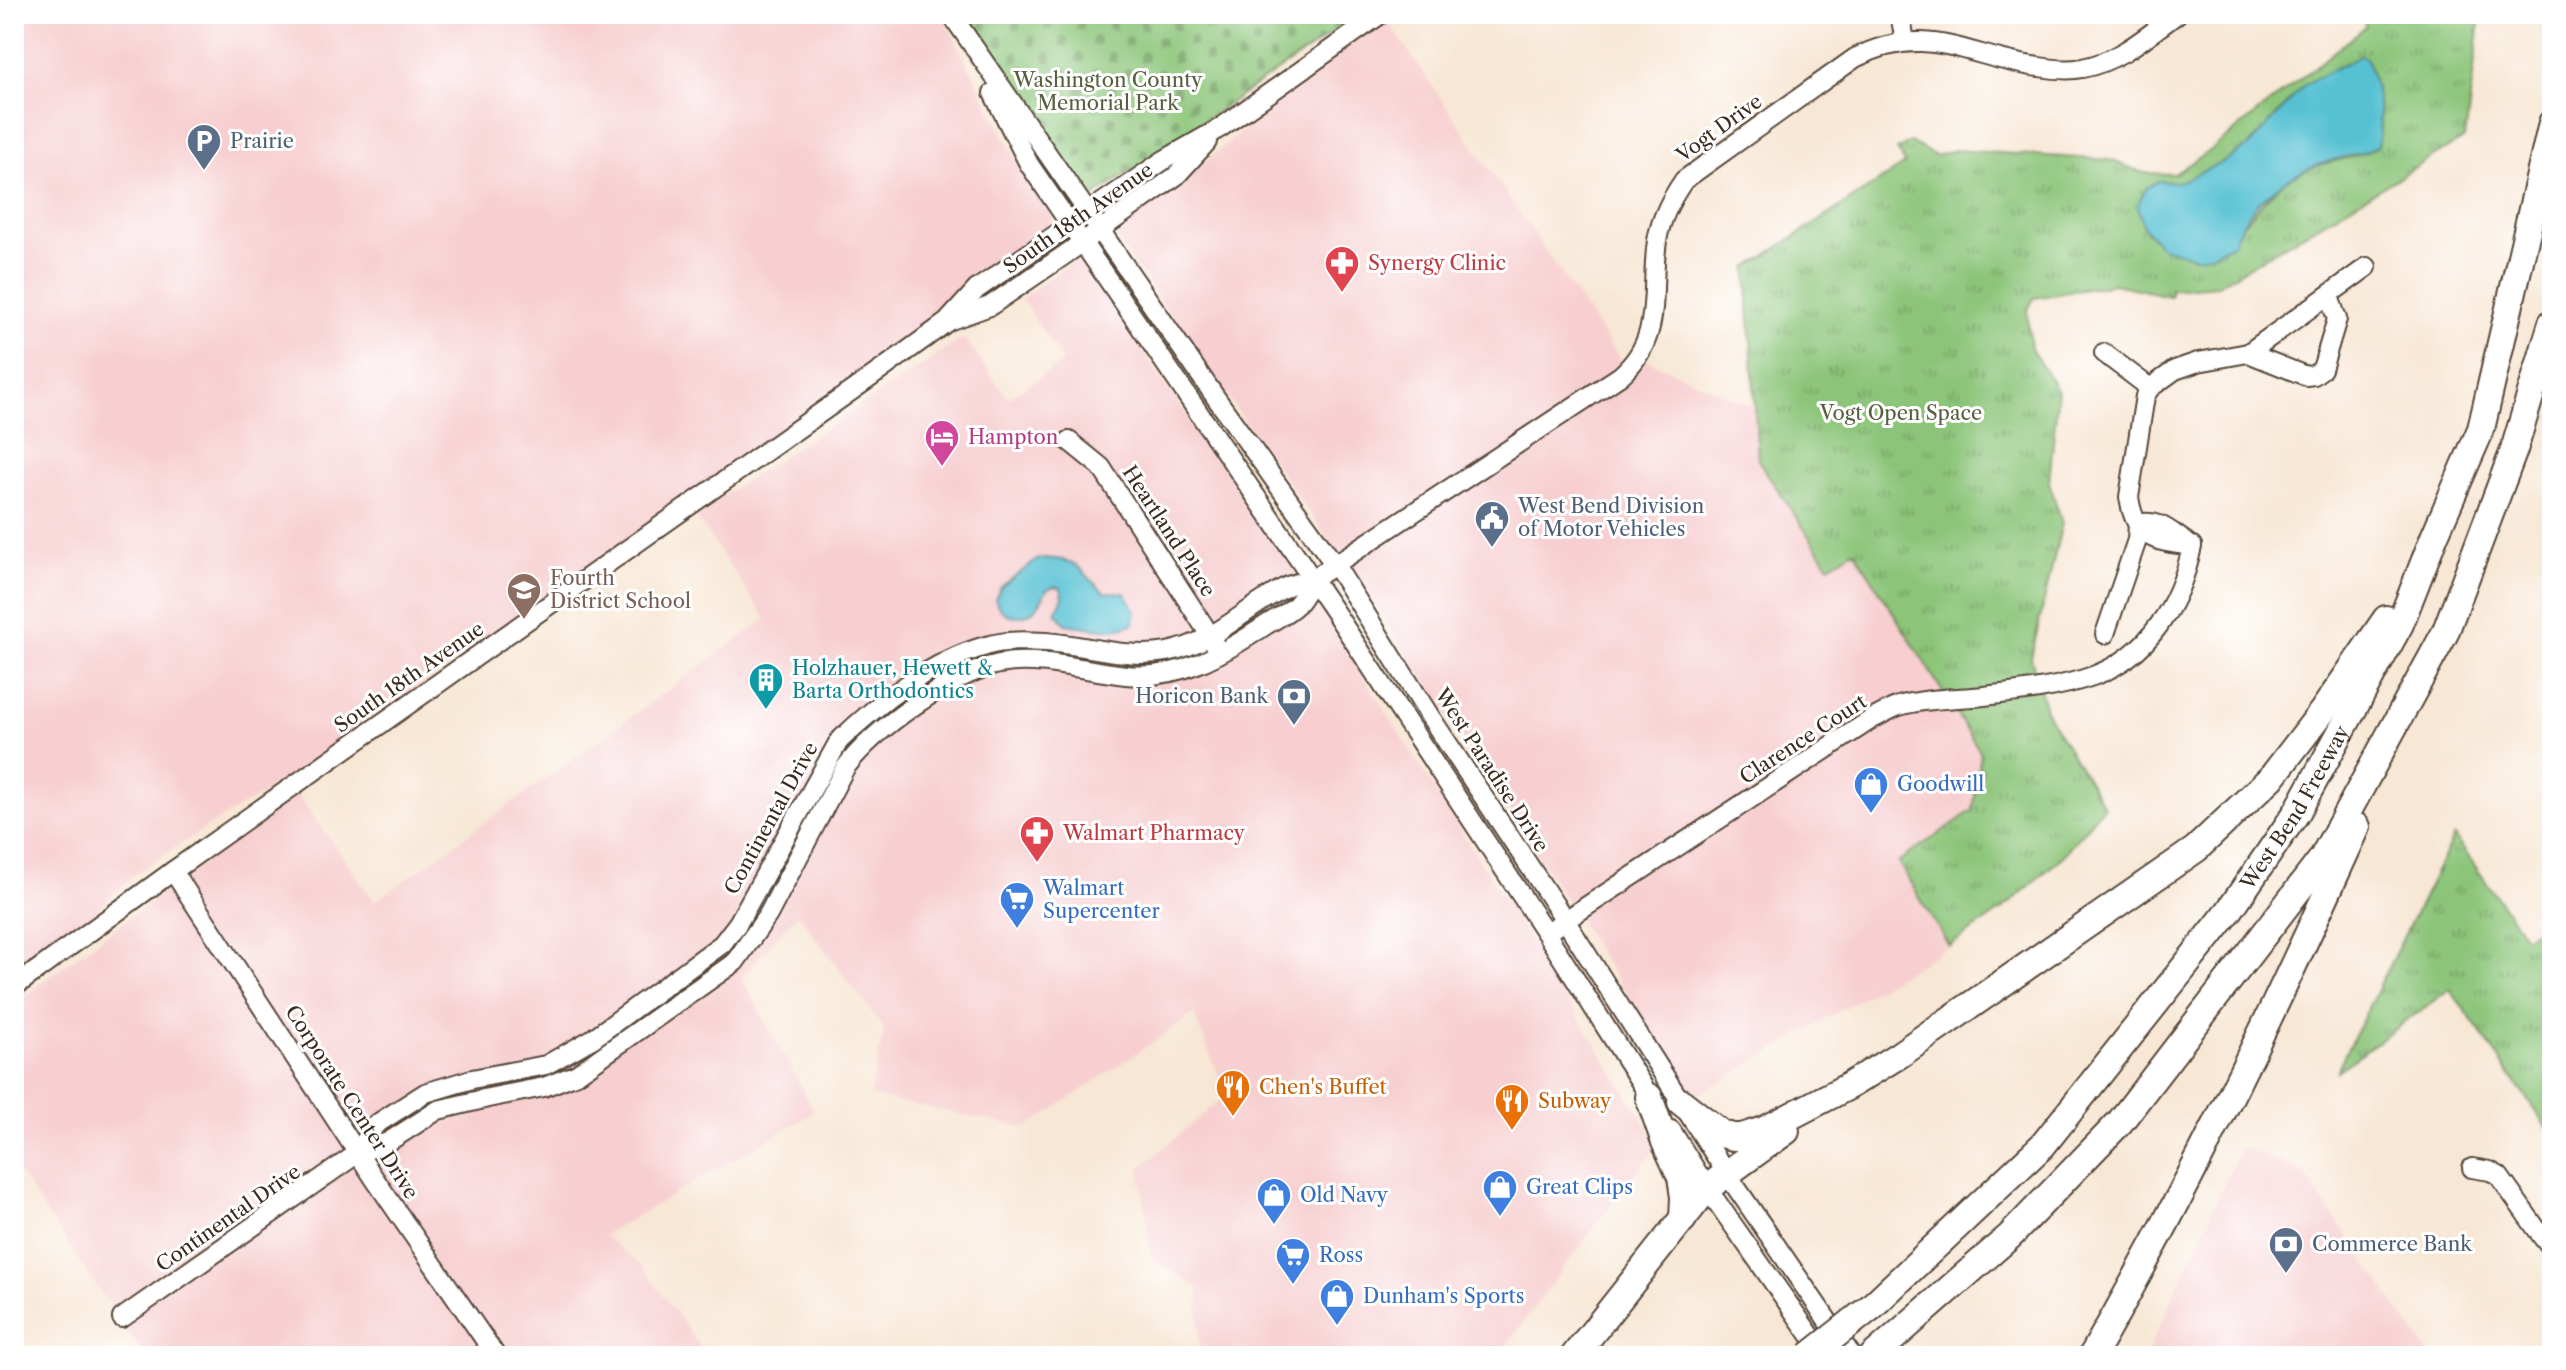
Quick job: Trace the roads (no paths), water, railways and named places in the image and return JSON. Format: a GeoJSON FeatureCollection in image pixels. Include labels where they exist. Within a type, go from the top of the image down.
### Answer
{"type":"FeatureCollection","features":[{"type":"Feature","properties":{"kind":"highway","name":"West Bend Freeway"},"geometry":{"type":"LineString","coordinates":[[1809,1356],[1871,1307],[2043,1145],[2229,911],[2297,812],[2400,624],[2481,429],[2552,123]]}},
{"type":"Feature","properties":{"kind":"highway"},"geometry":{"type":"LineString","coordinates":[[2092,1356],[2147,1261],[2305,943],[2445,633],[2514,450],[2552,323]]}},
{"type":"Feature","properties":{"kind":"highway"},"geometry":{"type":"LineString","coordinates":[[1681,1102],[1722,1134],[1742,1137],[1764,1130],[1847,1087],[1899,1055],[2196,849],[2272,777],[2383,624],[2434,537]]}},
{"type":"Feature","properties":{"kind":"highway"},"geometry":{"type":"LineString","coordinates":[[1873,1356],[2010,1236],[2120,1122],[2322,859],[2445,633]]}},
{"type":"Feature","properties":{"kind":"highway"},"geometry":{"type":"LineString","coordinates":[[1574,1356],[1717,1181],[1847,1087]]}},
{"type":"Feature","properties":{"kind":"highway"},"geometry":{"type":"LineString","coordinates":[[1649,1097],[1681,1177],[1683,1219]]}},
{"type":"Feature","properties":{"kind":"street"},"geometry":{"type":"LineString","coordinates":[[951,14],[965,37]]}},
{"type":"Feature","properties":{"kind":"street","name":"South 18th Avenue"},"geometry":{"type":"LineString","coordinates":[[14,987],[173,871],[804,426],[947,322],[977,289],[1164,160],[1220,128],[1381,14]]}},
{"type":"Feature","properties":{"kind":"street"},"geometry":{"type":"LineString","coordinates":[[1900,14],[1905,41]]}},
{"type":"Feature","properties":{"kind":"street","name":"Vogt Drive"},"geometry":{"type":"LineString","coordinates":[[1313,579],[1627,370],[1638,357],[1651,328],[1655,306],[1656,247],[1671,199],[1684,180],[1855,58],[1875,47],[1905,41],[1935,41],[2019,65],[2081,69],[2109,59],[2177,14]]}},
{"type":"Feature","properties":{"kind":"street","name":"West Paradise Drive"},"geometry":{"type":"LineString","coordinates":[[965,37],[1335,565],[1681,1102],[1717,1181],[1825,1356]]}},
{"type":"Feature","properties":{"kind":"street","name":"West Paradise Drive"},"geometry":{"type":"LineString","coordinates":[[965,37],[1029,164],[1313,579],[1546,933],[1649,1097],[1852,1356]]}},
{"type":"Feature","properties":{"kind":"street","name":"South 18th Avenue"},"geometry":{"type":"LineString","coordinates":[[947,322],[990,306],[1176,176],[1220,128]]}},
{"type":"Feature","properties":{"kind":"street"},"geometry":{"type":"LineString","coordinates":[[2105,634],[2137,540],[2138,524],[2131,512],[2129,497],[2145,396],[2150,388],[2175,370],[2198,362],[2248,353],[2367,267]]}},
{"type":"Feature","properties":{"kind":"street"},"geometry":{"type":"LineString","coordinates":[[2248,353],[2306,376],[2314,375],[2322,369],[2337,319],[2329,296]]}},
{"type":"Feature","properties":{"kind":"street"},"geometry":{"type":"LineString","coordinates":[[2104,353],[2150,388]]}},
{"type":"Feature","properties":{"kind":"street","name":"Heartland Place"},"geometry":{"type":"LineString","coordinates":[[1069,441],[1101,467],[1212,637],[1219,656]]}},
{"type":"Feature","properties":{"kind":"street","name":"Clarence Court"},"geometry":{"type":"LineString","coordinates":[[1546,933],[1872,719],[1900,706],[2047,687],[2092,677],[2117,665],[2150,637],[2167,615],[2187,573],[2192,546],[2159,524],[2150,521],[2138,524]]}},
{"type":"Feature","properties":{"kind":"street","name":"Continental Drive"},"geometry":{"type":"LineString","coordinates":[[358,1153],[375,1125],[425,1093],[472,1079],[546,1065],[592,1039],[722,944],[738,923],[839,741],[871,711],[948,659],[987,645],[1017,641],[1048,642],[1126,654],[1165,652],[1212,637],[1285,587],[1313,579]]}},
{"type":"Feature","properties":{"kind":"street","name":"Continental Drive"},"geometry":{"type":"LineString","coordinates":[[122,1318],[358,1153],[388,1142],[438,1110],[544,1087],[577,1074],[735,962],[768,915],[845,768],[859,750],[875,734],[961,677],[1000,664],[1042,661],[1128,675],[1180,671],[1219,656],[1297,604],[1313,579]]}},
{"type":"Feature","properties":{"kind":"street","name":"Corporate Center Drive"},"geometry":{"type":"LineString","coordinates":[[173,871],[496,1356]]}},
{"type":"Feature","properties":{"kind":"street"},"geometry":{"type":"LineString","coordinates":[[2472,1168],[2499,1176],[2552,1247]]}},
{"type":"Feature","properties":{"kind":"water"},"geometry":{"type":"Polygon","coordinates":[[[2361,55],[2367,59],[2376,91],[2380,124],[2378,146],[2320,164],[2288,180],[2249,214],[2233,244],[2210,255],[2195,257],[2160,246],[2143,226],[2137,205],[2146,188],[2159,181],[2179,182],[2249,146],[2305,84],[2361,55]]]}},
{"type":"Feature","properties":{"kind":"water"},"geometry":{"type":"Polygon","coordinates":[[[1044,558],[1074,564],[1105,592],[1125,593],[1136,611],[1134,623],[1110,629],[1066,624],[1056,612],[1063,597],[1061,588],[1056,586],[1047,589],[1037,607],[1026,614],[1013,616],[1002,611],[995,599],[1001,587],[1044,558]]]}},
{"type":"Feature","properties":{"kind":"place","name":"Prairie"},"geometry":{"type":"Point","coordinates":[204,172]}},
{"type":"Feature","properties":{"kind":"place","name":"Synergy Clinic"},"geometry":{"type":"Point","coordinates":[1342,294]}},
{"type":"Feature","properties":{"kind":"place","name":"Hampton"},"geometry":{"type":"Point","coordinates":[942,468]}},
{"type":"Feature","properties":{"kind":"place","name":"West Bend Division of Motor Vehicles"},"geometry":{"type":"Point","coordinates":[1492,549]}},
{"type":"Feature","properties":{"kind":"place","name":"Fourth District School"},"geometry":{"type":"Point","coordinates":[524,621]}},
{"type":"Feature","properties":{"kind":"place","name":"Holzhauer, Hewett & Barta Orthodontics"},"geometry":{"type":"Point","coordinates":[766,711]}},
{"type":"Feature","properties":{"kind":"place","name":"Horicon Bank"},"geometry":{"type":"Point","coordinates":[1294,727]}},
{"type":"Feature","properties":{"kind":"place","name":"Goodwill"},"geometry":{"type":"Point","coordinates":[1871,815]}},
{"type":"Feature","properties":{"kind":"place","name":"Walmart Pharmacy"},"geometry":{"type":"Point","coordinates":[1037,864]}},
{"type":"Feature","properties":{"kind":"place","name":"Walmart Supercenter"},"geometry":{"type":"Point","coordinates":[1017,930]}},
{"type":"Feature","properties":{"kind":"place","name":"Chen's Buffet"},"geometry":{"type":"Point","coordinates":[1233,1118]}},
{"type":"Feature","properties":{"kind":"place","name":"Subway"},"geometry":{"type":"Point","coordinates":[1512,1132]}},
{"type":"Feature","properties":{"kind":"place","name":"Great Clips"},"geometry":{"type":"Point","coordinates":[1500,1218]}},
{"type":"Feature","properties":{"kind":"place","name":"Old Navy"},"geometry":{"type":"Point","coordinates":[1274,1226]}},
{"type":"Feature","properties":{"kind":"place","name":"Commerce Bank"},"geometry":{"type":"Point","coordinates":[2286,1275]}},
{"type":"Feature","properties":{"kind":"place","name":"Ross"},"geometry":{"type":"Point","coordinates":[1293,1286]}},
{"type":"Feature","properties":{"kind":"place","name":"Dunham's Sports"},"geometry":{"type":"Point","coordinates":[1337,1327]}},
{"type":"Feature","properties":{"kind":"park label","name":"Washington County Memorial Park"},"geometry":{"type":"Point","coordinates":[1108,92]}},
{"type":"Feature","properties":{"kind":"park label","name":"Vogt Open Space"},"geometry":{"type":"Point","coordinates":[1901,413]}}]}
